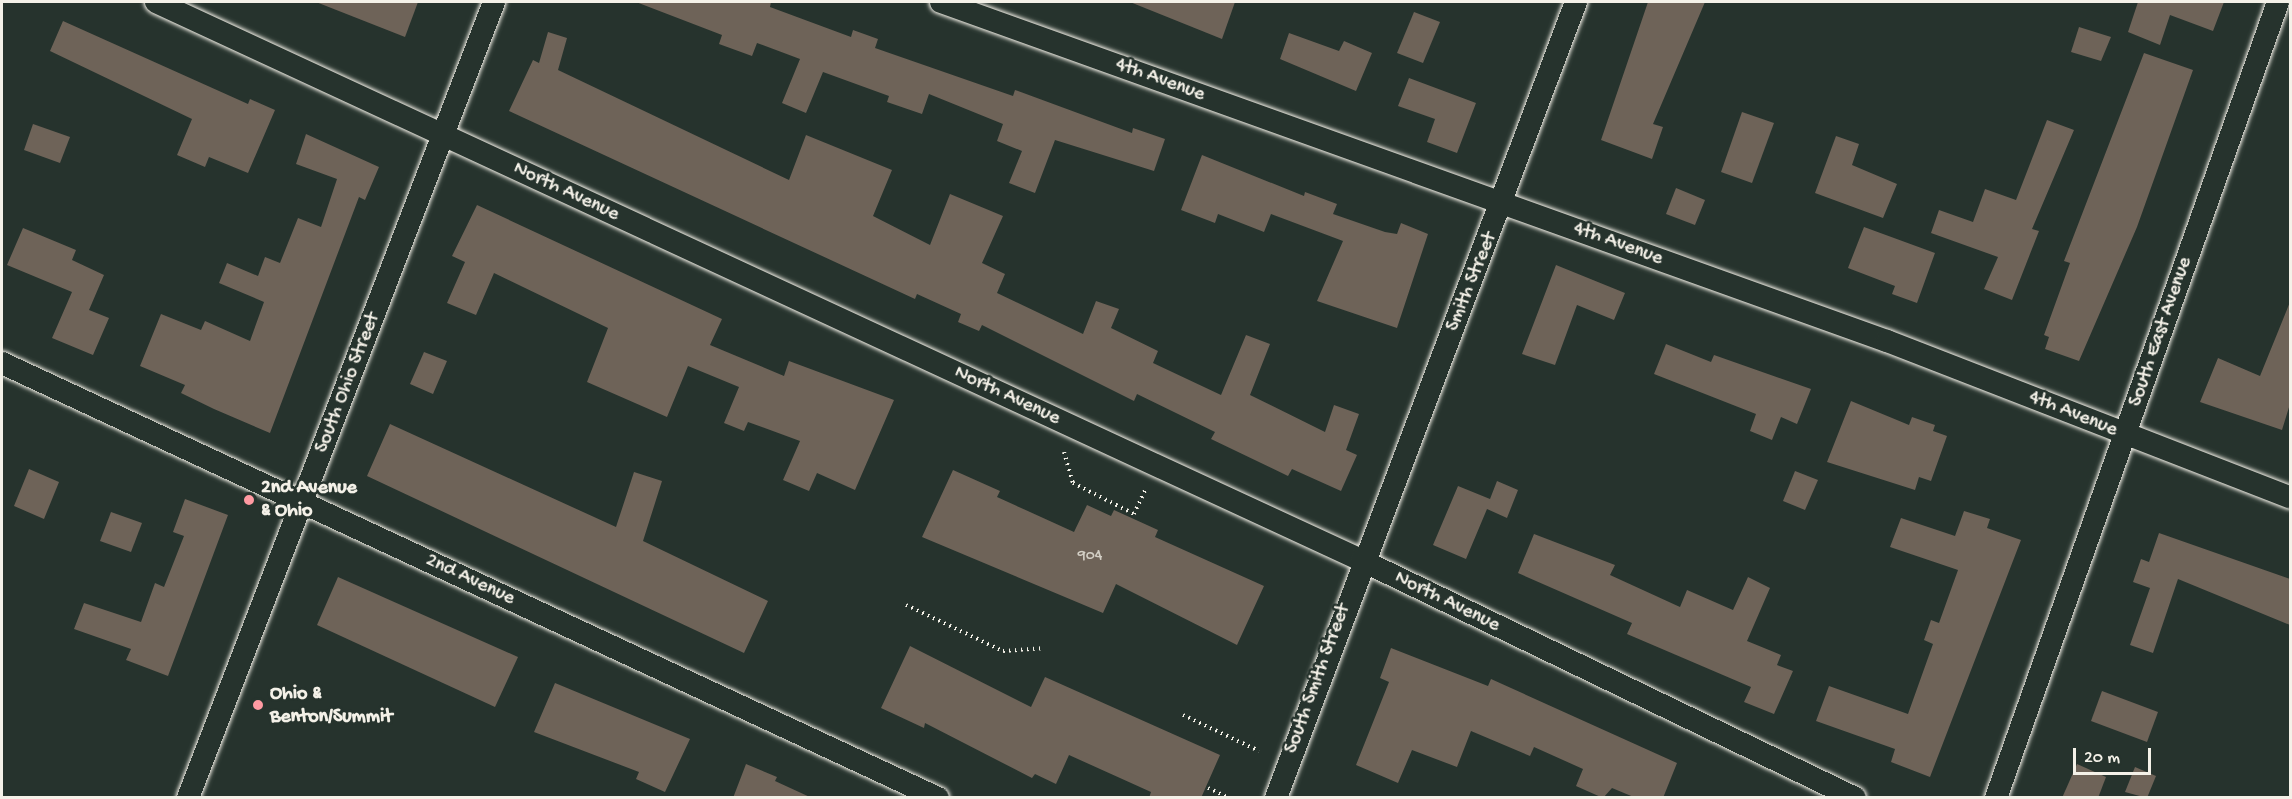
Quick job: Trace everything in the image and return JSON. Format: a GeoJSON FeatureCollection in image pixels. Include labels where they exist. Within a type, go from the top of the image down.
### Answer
{"type":"FeatureCollection","features":[{"type":"Feature","properties":{"kind":"street","name":"North Avenue"},"geometry":{"type":"LineString","coordinates":[[156,2],[1361,560],[1855,798]]}},
{"type":"Feature","properties":{"kind":"street","name":"South Ohio Street"},"geometry":{"type":"LineString","coordinates":[[188,798],[494,2]]}},
{"type":"Feature","properties":{"kind":"street","name":"4th Avenue"},"geometry":{"type":"LineString","coordinates":[[941,2],[1887,341],[2290,497]]}},
{"type":"Feature","properties":{"kind":"street","name":"Smith Street"},"geometry":{"type":"LineString","coordinates":[[1361,560],[1504,204],[1576,2]]}},
{"type":"Feature","properties":{"kind":"street","name":"South East Avenue"},"geometry":{"type":"LineString","coordinates":[[1996,798],[2278,2]]}},
{"type":"Feature","properties":{"kind":"street","name":"2nd Avenue"},"geometry":{"type":"LineString","coordinates":[[2,363],[938,798]]}},
{"type":"Feature","properties":{"kind":"street","name":"South Smith Street"},"geometry":{"type":"LineString","coordinates":[[1276,798],[1361,560]]}},
{"type":"Feature","properties":{"kind":"path"},"geometry":{"type":"LineString","coordinates":[[1064,452],[1073,483],[1134,514],[1146,490]]}},
{"type":"Feature","properties":{"kind":"path"},"geometry":{"type":"LineString","coordinates":[[906,605],[1003,651],[1042,648]]}},
{"type":"Feature","properties":{"kind":"path"},"geometry":{"type":"LineString","coordinates":[[1183,715],[1259,751]]}},
{"type":"Feature","properties":{"kind":"path"},"geometry":{"type":"LineString","coordinates":[[1208,788],[1229,798]]}},
{"type":"Feature","properties":{"kind":"building"},"geometry":{"type":"Polygon","coordinates":[[[316,2],[418,2],[405,37],[316,2]]]}},
{"type":"Feature","properties":{"kind":"building"},"geometry":{"type":"Polygon","coordinates":[[[636,2],[771,2],[770,7],[851,37],[853,30],[878,39],[875,48],[1013,96],[1015,90],[1132,133],[1133,128],[1165,139],[1154,171],[1055,140],[1035,193],[1009,183],[1022,151],[997,141],[1003,124],[929,94],[922,114],[887,102],[889,96],[823,72],[806,113],[782,103],[800,59],[757,43],[752,56],[719,44],[722,35],[636,2]]]}},
{"type":"Feature","properties":{"kind":"building"},"geometry":{"type":"Polygon","coordinates":[[[1130,2],[1235,2],[1222,39],[1130,2]]]}},
{"type":"Feature","properties":{"kind":"building"},"geometry":{"type":"Polygon","coordinates":[[[1648,2],[1705,2],[1653,124],[1663,127],[1652,159],[1601,140],[1648,2]]]}},
{"type":"Feature","properties":{"kind":"building"},"geometry":{"type":"Polygon","coordinates":[[[2138,2],[2224,2],[2213,31],[2170,15],[2160,45],[2128,32],[2138,2]]]}},
{"type":"Feature","properties":{"kind":"building"},"geometry":{"type":"Polygon","coordinates":[[[1414,12],[1440,22],[1423,63],[1397,53],[1414,12]]]}},
{"type":"Feature","properties":{"kind":"building"},"geometry":{"type":"Polygon","coordinates":[[[63,21],[248,104],[250,99],[275,110],[248,173],[209,157],[205,167],[177,155],[192,119],[50,51],[63,21]]]}},
{"type":"Feature","properties":{"kind":"building"},"geometry":{"type":"Polygon","coordinates":[[[2079,27],[2111,37],[2101,61],[2071,52],[2079,27]]]}},
{"type":"Feature","properties":{"kind":"building"},"geometry":{"type":"Polygon","coordinates":[[[548,32],[567,38],[558,70],[789,180],[806,135],[892,170],[873,216],[930,245],[950,194],[1003,216],[982,263],[1005,274],[997,293],[1083,334],[1096,301],[1119,309],[1111,328],[1158,351],[1153,363],[1221,395],[1246,335],[1270,344],[1250,395],[1325,432],[1334,405],[1359,414],[1346,450],[1357,455],[1341,491],[1292,469],[1288,476],[1211,439],[1215,432],[1137,394],[1134,401],[982,325],[979,331],[958,322],[961,314],[917,294],[915,299],[509,111],[533,60],[539,63],[548,32]]]}},
{"type":"Feature","properties":{"kind":"building"},"geometry":{"type":"Polygon","coordinates":[[[1289,33],[1339,51],[1344,41],[1372,53],[1356,91],[1280,59],[1289,33]]]}},
{"type":"Feature","properties":{"kind":"building"},"geometry":{"type":"Polygon","coordinates":[[[2144,53],[2193,70],[2137,227],[2079,361],[2045,349],[2049,337],[2044,335],[2070,263],[2064,261],[2144,53]]]}},
{"type":"Feature","properties":{"kind":"building"},"geometry":{"type":"Polygon","coordinates":[[[1409,78],[1476,103],[1457,153],[1427,142],[1435,119],[1398,106],[1409,78]]]}},
{"type":"Feature","properties":{"kind":"building"},"geometry":{"type":"Polygon","coordinates":[[[1742,112],[1774,123],[1752,183],[1721,172],[1742,112]]]}},
{"type":"Feature","properties":{"kind":"building"},"geometry":{"type":"Polygon","coordinates":[[[2047,120],[2074,130],[2032,229],[2039,231],[2012,300],[1984,289],[1998,257],[1931,233],[1939,210],[1973,222],[1985,189],[2016,200],[2047,120]]]}},
{"type":"Feature","properties":{"kind":"building"},"geometry":{"type":"Polygon","coordinates":[[[33,124],[70,137],[60,163],[24,150],[33,124]]]}},
{"type":"Feature","properties":{"kind":"building"},"geometry":{"type":"Polygon","coordinates":[[[306,134],[379,167],[365,200],[359,197],[270,433],[181,393],[185,385],[140,366],[161,314],[201,330],[205,321],[250,341],[264,302],[219,283],[227,263],[258,276],[265,257],[280,263],[298,218],[321,227],[337,179],[296,164],[306,134]]]}},
{"type":"Feature","properties":{"kind":"building"},"geometry":{"type":"Polygon","coordinates":[[[1836,136],[1859,144],[1852,165],[1897,184],[1883,218],[1815,193],[1836,136]]]}},
{"type":"Feature","properties":{"kind":"building"},"geometry":{"type":"Polygon","coordinates":[[[1202,155],[1304,196],[1305,192],[1337,204],[1333,214],[1385,232],[1397,234],[1401,223],[1428,234],[1397,328],[1317,301],[1343,241],[1271,214],[1264,232],[1218,214],[1215,223],[1181,210],[1202,155]]]}},
{"type":"Feature","properties":{"kind":"building"},"geometry":{"type":"Polygon","coordinates":[[[1676,188],[1705,200],[1695,225],[1666,214],[1676,188]]]}},
{"type":"Feature","properties":{"kind":"building"},"geometry":{"type":"Polygon","coordinates":[[[477,205],[722,319],[710,345],[784,376],[789,361],[894,400],[855,490],[817,473],[809,491],[783,480],[800,441],[748,422],[744,431],[724,423],[739,387],[688,366],[667,417],[587,382],[608,328],[494,273],[476,315],[447,303],[465,262],[452,256],[477,205]]]}},
{"type":"Feature","properties":{"kind":"building"},"geometry":{"type":"Polygon","coordinates":[[[1864,227],[1935,253],[1917,303],[1892,294],[1895,286],[1848,268],[1864,227]]]}},
{"type":"Feature","properties":{"kind":"building"},"geometry":{"type":"Polygon","coordinates":[[[23,228],[76,250],[72,260],[104,275],[89,310],[109,318],[93,355],[52,338],[72,292],[7,265],[23,228]]]}},
{"type":"Feature","properties":{"kind":"building"},"geometry":{"type":"Polygon","coordinates":[[[1556,265],[1625,293],[1614,320],[1577,305],[1555,365],[1522,354],[1556,265]]]}},
{"type":"Feature","properties":{"kind":"building"},"geometry":{"type":"Polygon","coordinates":[[[2290,302],[2290,404],[2282,430],[2200,402],[2218,358],[2260,376],[2290,302]]]}},
{"type":"Feature","properties":{"kind":"building"},"geometry":{"type":"Polygon","coordinates":[[[1666,344],[1711,362],[1714,355],[1811,389],[1797,424],[1781,417],[1772,440],[1750,431],[1756,414],[1654,374],[1666,344]]]}},
{"type":"Feature","properties":{"kind":"building"},"geometry":{"type":"Polygon","coordinates":[[[424,352],[447,361],[433,394],[410,384],[424,352]]]}},
{"type":"Feature","properties":{"kind":"building"},"geometry":{"type":"Polygon","coordinates":[[[1851,401],[1909,425],[1912,417],[1935,425],[1933,431],[1947,436],[1931,481],[1919,477],[1915,490],[1827,462],[1851,401]]]}},
{"type":"Feature","properties":{"kind":"building"},"geometry":{"type":"Polygon","coordinates":[[[390,424],[616,527],[634,472],[662,481],[643,541],[768,601],[744,653],[367,476],[390,424]]]}},
{"type":"Feature","properties":{"kind":"building"},"geometry":{"type":"Polygon","coordinates":[[[29,469],[59,482],[44,519],[14,506],[29,469]]]}},
{"type":"Feature","properties":{"kind":"building"},"geometry":{"type":"Polygon","coordinates":[[[953,470],[1000,491],[997,497],[1074,532],[1087,505],[1111,516],[1114,510],[1158,530],[1155,537],[1264,586],[1237,645],[1116,584],[1103,613],[922,537],[953,470]]]}},
{"type":"Feature","properties":{"kind":"building"},"geometry":{"type":"Polygon","coordinates":[[[1795,471],[1818,480],[1805,510],[1783,501],[1795,471]]]}},
{"type":"Feature","properties":{"kind":"building"},"geometry":{"type":"Polygon","coordinates":[[[1497,481],[1518,490],[1507,518],[1487,509],[1466,559],[1433,545],[1458,486],[1490,499],[1497,481]]]}},
{"type":"Feature","properties":{"kind":"building"},"geometry":{"type":"Polygon","coordinates":[[[185,499],[228,515],[168,676],[126,660],[131,649],[74,629],[84,603],[141,622],[155,583],[164,587],[184,536],[173,532],[185,499]]]}},
{"type":"Feature","properties":{"kind":"building"},"geometry":{"type":"Polygon","coordinates":[[[1964,511],[1990,519],[1987,528],[2021,540],[1930,777],[1891,762],[1895,749],[1816,721],[1829,686],[1908,714],[1933,644],[1924,640],[1931,620],[1939,623],[1958,570],[1890,547],[1901,518],[1955,536],[1964,511]]]}},
{"type":"Feature","properties":{"kind":"building"},"geometry":{"type":"Polygon","coordinates":[[[111,512],[142,523],[131,552],[100,541],[111,512]]]}},
{"type":"Feature","properties":{"kind":"building"},"geometry":{"type":"Polygon","coordinates":[[[2159,533],[2290,579],[2290,625],[2178,579],[2153,653],[2130,645],[2150,588],[2133,582],[2141,559],[2149,562],[2159,533]]]}},
{"type":"Feature","properties":{"kind":"building"},"geometry":{"type":"Polygon","coordinates":[[[1534,534],[1615,565],[1610,575],[1680,607],[1687,590],[1733,610],[1748,577],[1770,588],[1747,641],[1781,655],[1777,665],[1793,671],[1774,714],[1744,702],[1751,687],[1627,634],[1632,623],[1518,573],[1534,534]]]}},
{"type":"Feature","properties":{"kind":"building"},"geometry":{"type":"Polygon","coordinates":[[[338,577],[518,657],[495,707],[317,625],[338,577]]]}},
{"type":"Feature","properties":{"kind":"building"},"geometry":{"type":"Polygon","coordinates":[[[910,646],[1031,707],[1045,677],[1220,755],[1201,798],[1149,798],[1151,792],[1069,755],[1056,784],[1035,774],[1032,778],[925,723],[924,728],[881,708],[910,646]]]}},
{"type":"Feature","properties":{"kind":"building"},"geometry":{"type":"Polygon","coordinates":[[[1391,648],[1488,686],[1491,679],[1677,763],[1663,798],[1636,798],[1612,788],[1603,798],[1576,786],[1583,769],[1534,747],[1530,756],[1471,731],[1457,767],[1412,750],[1398,783],[1356,765],[1389,682],[1380,678],[1391,648]]]}},
{"type":"Feature","properties":{"kind":"building"},"geometry":{"type":"Polygon","coordinates":[[[555,683],[690,739],[665,792],[636,779],[639,772],[534,732],[555,683]]]}},
{"type":"Feature","properties":{"kind":"building"},"geometry":{"type":"Polygon","coordinates":[[[2102,691],[2158,712],[2147,742],[2091,721],[2102,691]]]}},
{"type":"Feature","properties":{"kind":"building"},"geometry":{"type":"Polygon","coordinates":[[[746,764],[777,777],[775,781],[812,798],[733,798],[746,764]]]}},
{"type":"Feature","properties":{"kind":"building"},"geometry":{"type":"Polygon","coordinates":[[[2077,764],[2106,777],[2098,798],[2062,798],[2077,764]]]}},
{"type":"Feature","properties":{"kind":"building"},"geometry":{"type":"Polygon","coordinates":[[[2135,767],[2156,776],[2147,798],[2125,792],[2135,767]]]}},
{"type":"Feature","properties":{"kind":"place","name":"2nd Avenue & Ohio"},"geometry":{"type":"Point","coordinates":[249,500]}},
{"type":"Feature","properties":{"kind":"place","name":"Ohio & Benton/Summit"},"geometry":{"type":"Point","coordinates":[258,705]}}]}
